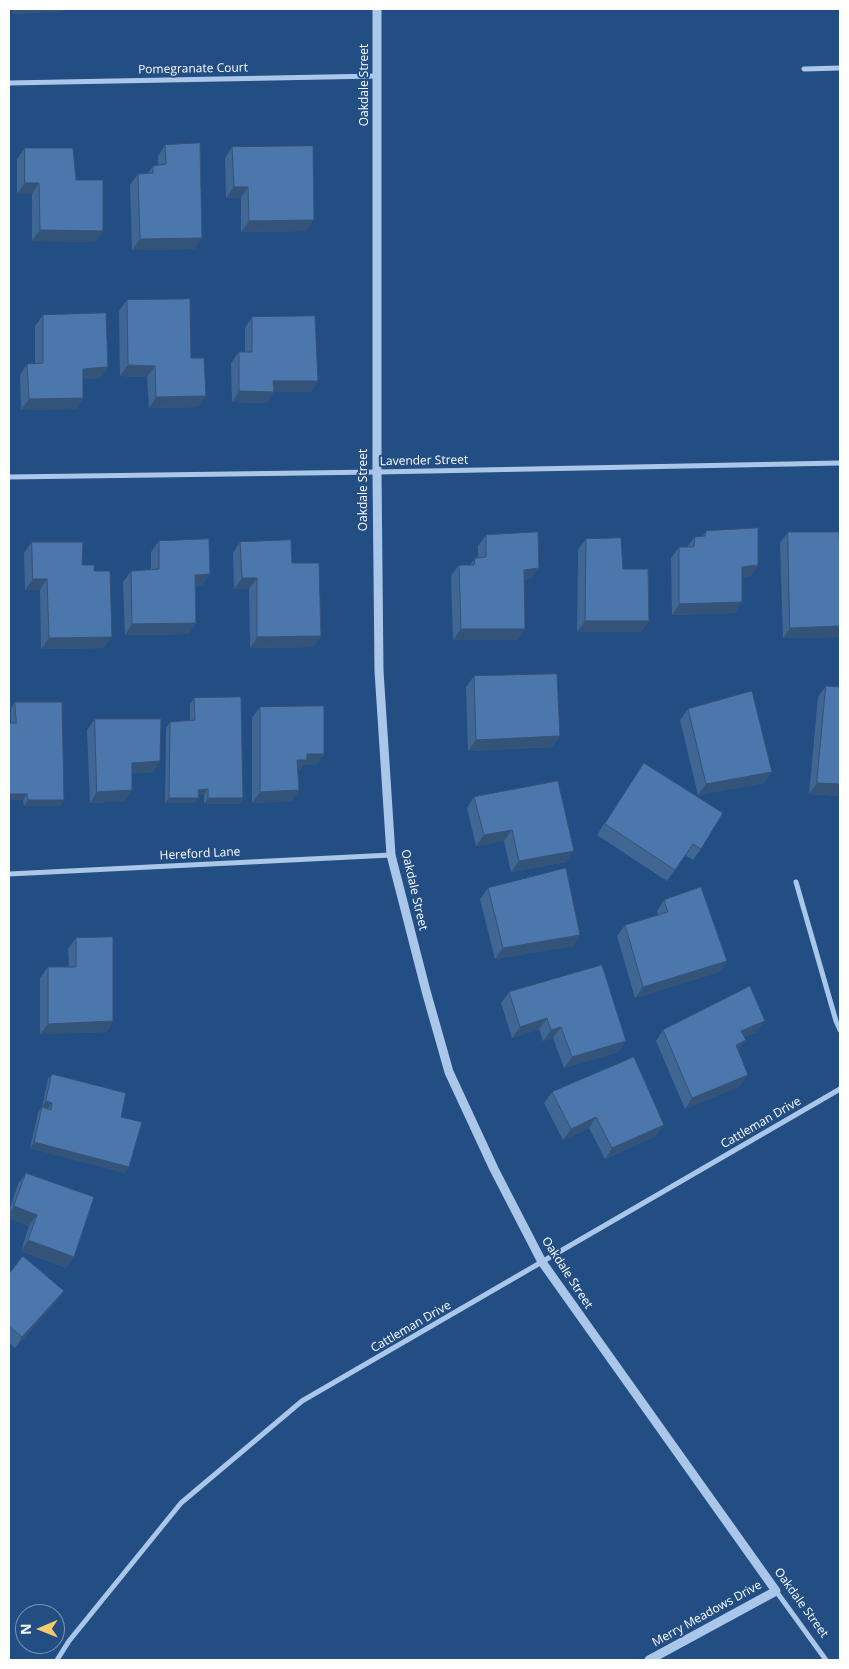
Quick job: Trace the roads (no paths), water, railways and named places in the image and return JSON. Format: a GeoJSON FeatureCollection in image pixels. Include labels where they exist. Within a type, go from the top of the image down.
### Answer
{"type":"FeatureCollection","features":[{"type":"Feature","properties":{"kind":"street","name":"Oakdale Street"},"geometry":{"type":"LineString","coordinates":[[377,9],[376,472],[379,671],[391,855],[426,991],[449,1072],[494,1169],[542,1262],[826,1660]]}},
{"type":"Feature","properties":{"kind":"street"},"geometry":{"type":"LineString","coordinates":[[804,69],[840,68]]}},
{"type":"Feature","properties":{"kind":"street","name":"Pomegranate Court"},"geometry":{"type":"LineString","coordinates":[[9,83],[378,76]]}},
{"type":"Feature","properties":{"kind":"street","name":"Lavender Street"},"geometry":{"type":"LineString","coordinates":[[9,477],[840,463]]}},
{"type":"Feature","properties":{"kind":"street","name":"Hereford Lane"},"geometry":{"type":"LineString","coordinates":[[9,874],[391,855]]}},
{"type":"Feature","properties":{"kind":"street"},"geometry":{"type":"LineString","coordinates":[[796,882],[840,1030]]}},
{"type":"Feature","properties":{"kind":"street","name":"Cattleman Drive"},"geometry":{"type":"LineString","coordinates":[[57,1660],[69,1641],[181,1504],[302,1401],[840,1089]]}},
{"type":"Feature","properties":{"kind":"street","name":"Merry Meadows Drive"},"geometry":{"type":"LineString","coordinates":[[649,1660],[776,1590]]}}]}
